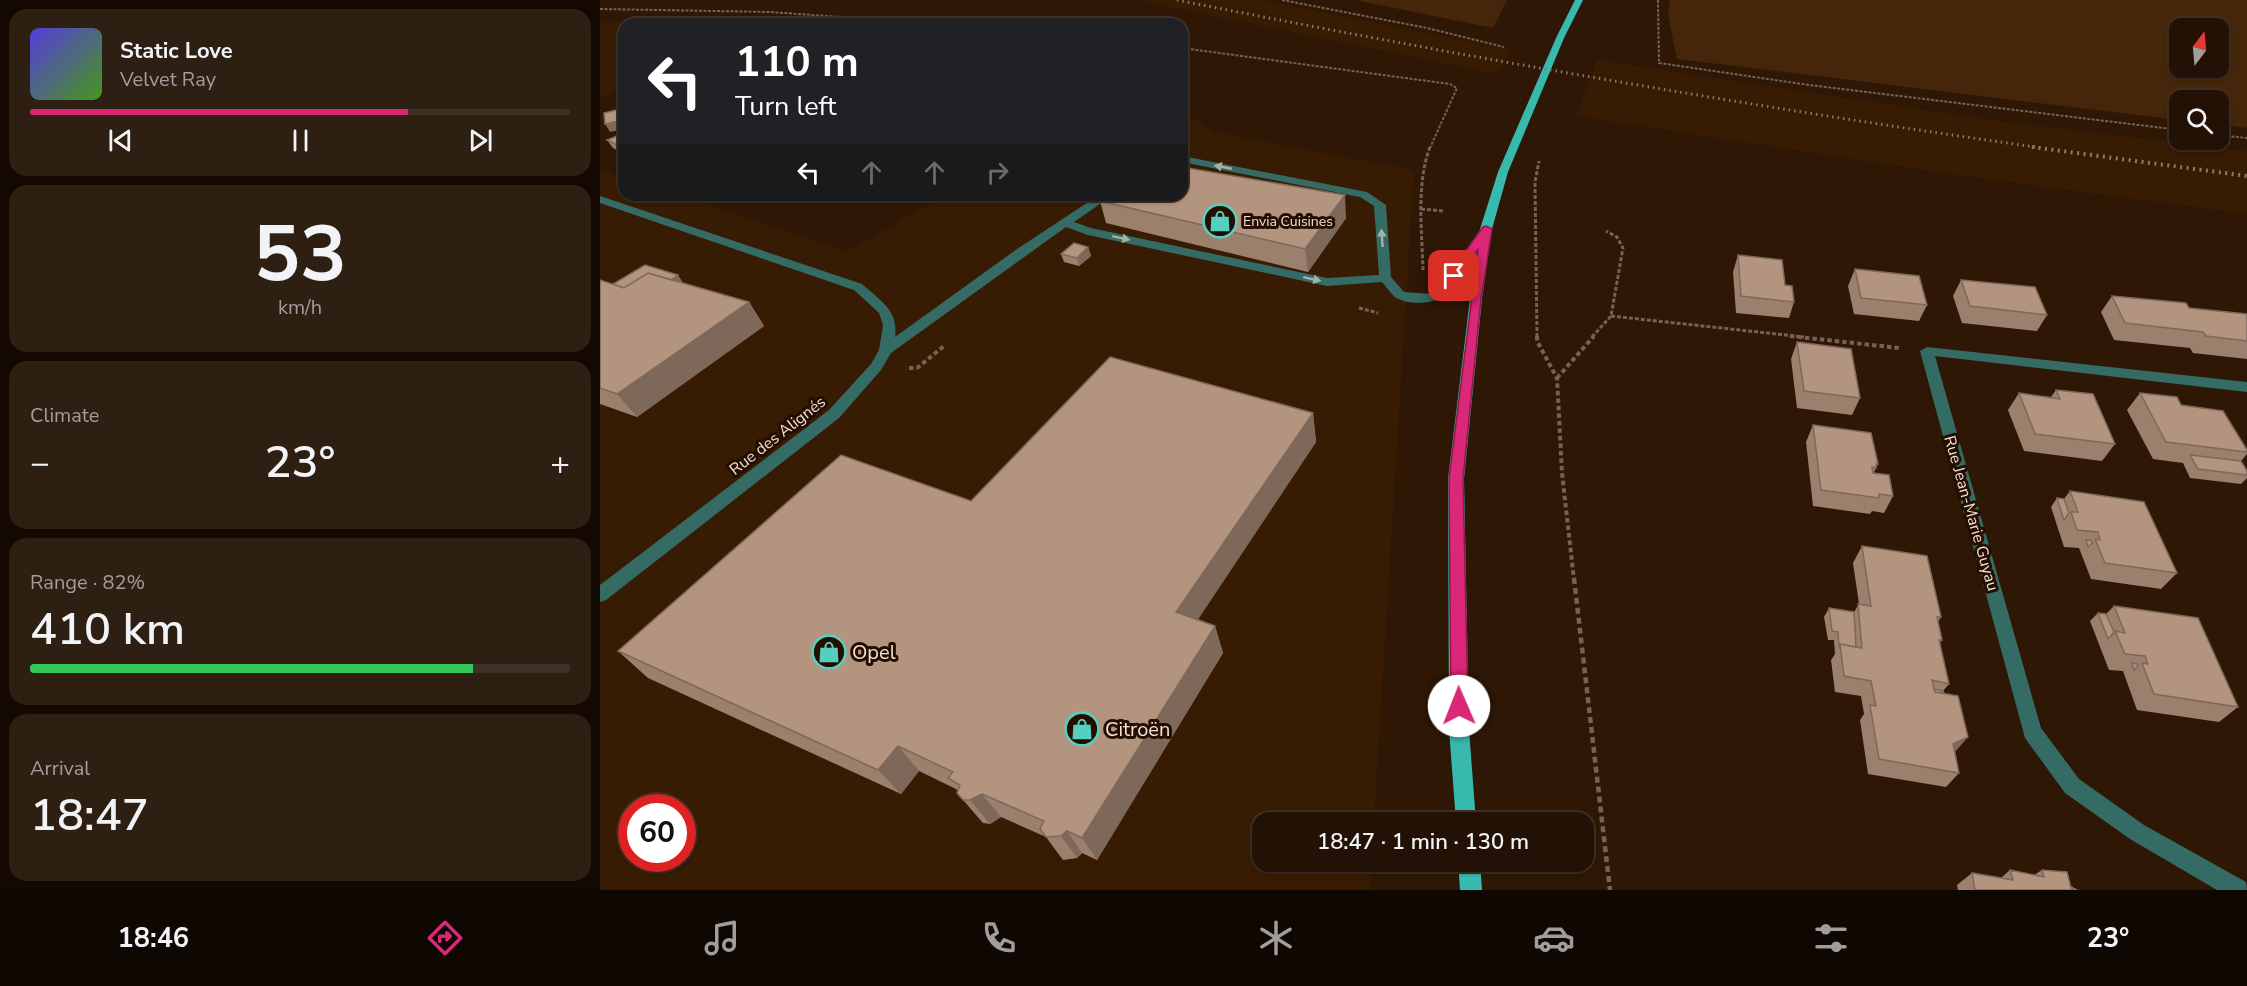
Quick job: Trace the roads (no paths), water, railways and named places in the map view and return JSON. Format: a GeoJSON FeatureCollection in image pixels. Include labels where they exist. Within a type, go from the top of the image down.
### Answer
{"type":"FeatureCollection","features":[{"type":"Feature","properties":{"kind":"main road"},"geometry":{"type":"LineString","coordinates":[[1465,812],[1460,729],[1456,479],[1476,299],[1486,229],[1503,172],[1560,38],[1572,0]]}},
{"type":"Feature","properties":{"kind":"main road"},"geometry":{"type":"LineString","coordinates":[[1566,23],[1579,0]]}},
{"type":"Feature","properties":{"kind":"main road"},"geometry":{"type":"LineString","coordinates":[[1470,872],[1471,890]]}},
{"type":"Feature","properties":{"kind":"street"},"geometry":{"type":"LineString","coordinates":[[1188,160],[1363,194],[1380,205],[1385,278],[1400,295],[1421,299],[1434,298],[1442,292],[1486,229]]}},
{"type":"Feature","properties":{"kind":"street","name":"Rue des Alignés"},"geometry":{"type":"LineString","coordinates":[[600,199],[858,287],[885,310],[890,325],[886,350],[876,367],[834,414],[600,595]]}},
{"type":"Feature","properties":{"kind":"street"},"geometry":{"type":"LineString","coordinates":[[886,350],[1021,252],[1098,201]]}},
{"type":"Feature","properties":{"kind":"street"},"geometry":{"type":"LineString","coordinates":[[1065,223],[1088,231],[1327,282],[1385,278]]}},
{"type":"Feature","properties":{"kind":"street","name":"Rue Jean-Marie Guyau"},"geometry":{"type":"LineString","coordinates":[[2238,890],[2137,832],[2072,786],[2032,732],[1927,351],[2247,387]]}},
{"type":"Feature","properties":{"kind":"railway"},"geometry":{"type":"LineString","coordinates":[[1177,0],[1608,80],[1825,116],[2042,148]]}},
{"type":"Feature","properties":{"kind":"railway"},"geometry":{"type":"LineString","coordinates":[[2032,147],[2247,176]]}},
{"type":"Feature","properties":{"kind":"place","name":"Envia Cuisines"},"geometry":{"type":"Point","coordinates":[1220,221]}},
{"type":"Feature","properties":{"kind":"place","name":"Opel"},"geometry":{"type":"Point","coordinates":[829,652]}},
{"type":"Feature","properties":{"kind":"place","name":"Citroën"},"geometry":{"type":"Point","coordinates":[1082,729]}}]}
